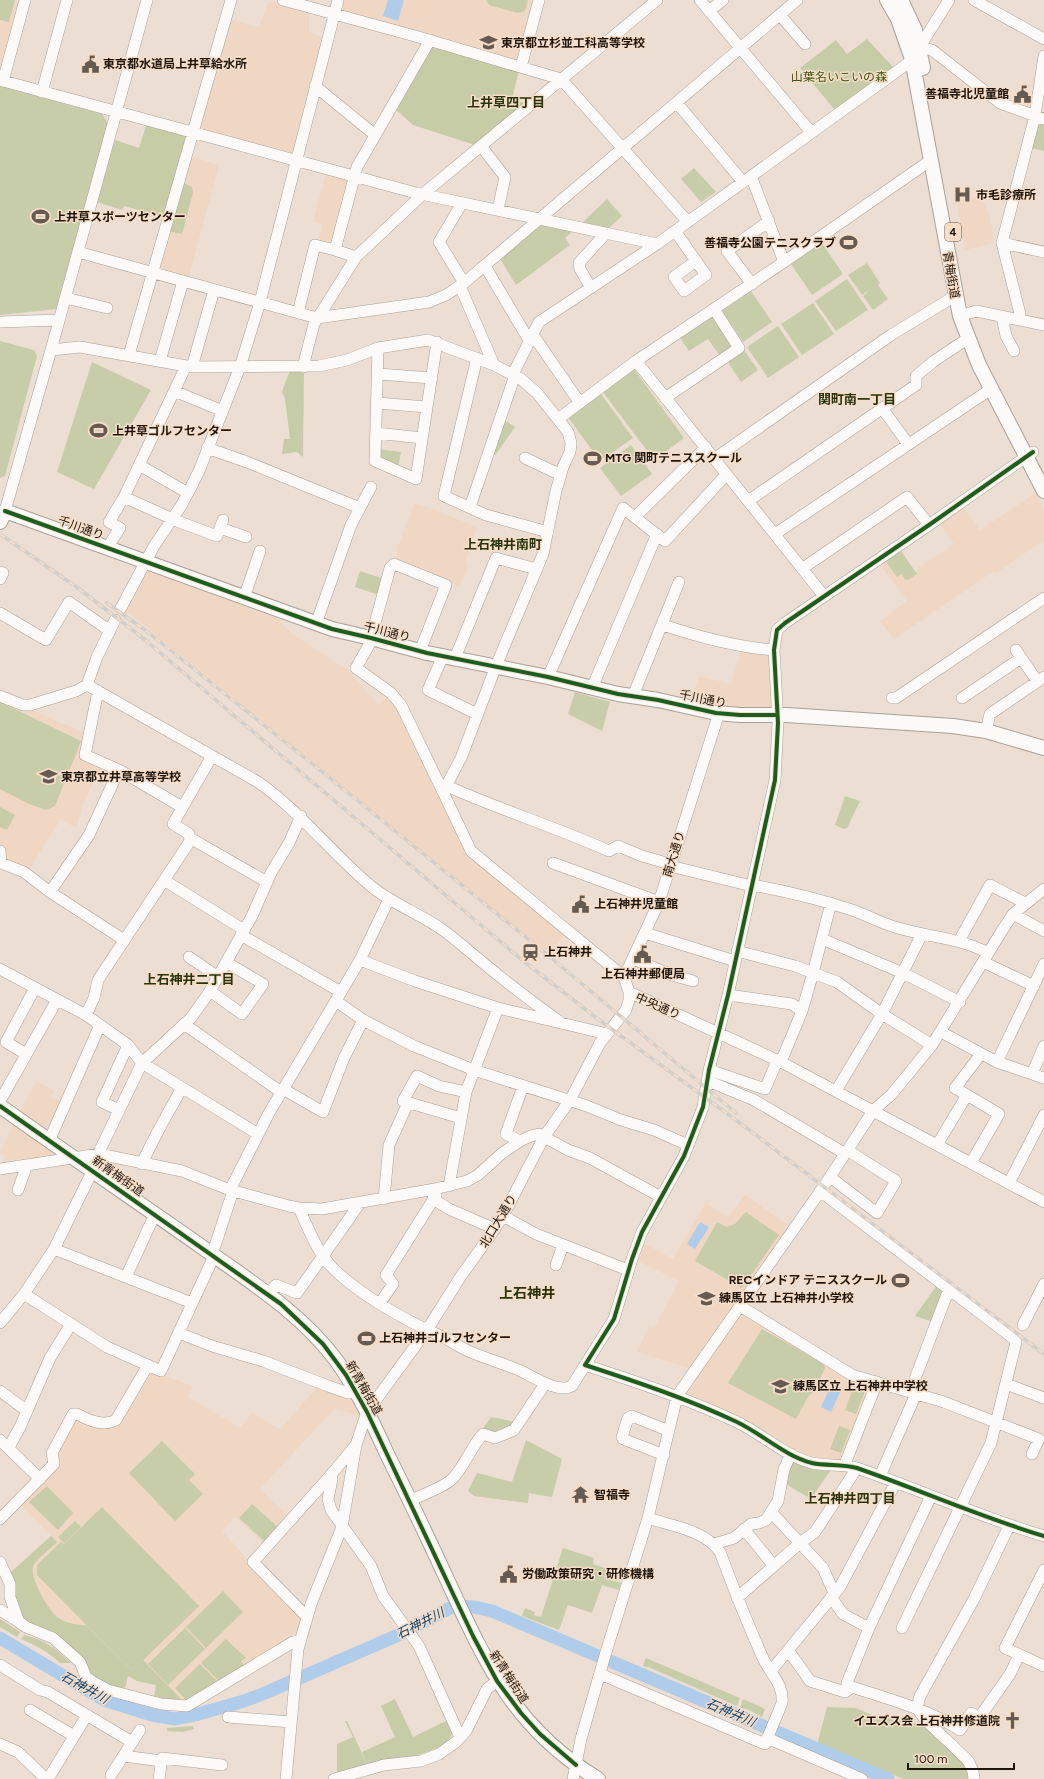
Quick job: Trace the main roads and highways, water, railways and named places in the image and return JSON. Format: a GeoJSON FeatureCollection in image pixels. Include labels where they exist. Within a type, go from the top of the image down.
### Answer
{"type":"FeatureCollection","features":[{"type":"Feature","properties":{"kind":"main road","name":"青梅街道"},"geometry":{"type":"LineString","coordinates":[[887,0],[916,53],[964,300],[967,339],[990,389],[1030,454],[1044,473]]}},
{"type":"Feature","properties":{"kind":"main road","name":"青梅街道"},"geometry":{"type":"LineString","coordinates":[[901,0],[915,30],[916,53],[931,160],[955,296],[988,362],[1030,454],[1044,491]]}},
{"type":"Feature","properties":{"kind":"main road","name":"千川通り"},"geometry":{"type":"LineString","coordinates":[[3,516],[107,548],[316,624],[370,641],[719,713],[918,723],[986,731],[1044,748]]}},
{"type":"Feature","properties":{"kind":"main road","name":"新青梅街道"},"geometry":{"type":"LineString","coordinates":[[0,1106],[282,1304],[323,1344],[346,1375],[367,1412],[473,1636],[497,1681],[521,1713],[540,1734],[576,1765],[598,1779]]}},
{"type":"Feature","properties":{"kind":"water"},"geometry":{"type":"Polygon","coordinates":[[[388,0],[404,0],[398,21],[383,16],[388,0]]]}},
{"type":"Feature","properties":{"kind":"water"},"geometry":{"type":"Polygon","coordinates":[[[700,1222],[709,1227],[695,1249],[687,1244],[700,1222]]]}},
{"type":"Feature","properties":{"kind":"water"},"geometry":{"type":"Polygon","coordinates":[[[832,1384],[842,1388],[831,1412],[821,1407],[832,1384]]]}},
{"type":"Feature","properties":{"kind":"waterway","name":"石神井川"},"geometry":{"type":"LineString","coordinates":[[0,1638],[104,1700],[152,1715],[175,1719],[244,1701],[265,1693],[403,1633],[454,1606],[474,1607],[492,1611],[888,1779]]}},
{"type":"Feature","properties":{"kind":"railway"},"geometry":{"type":"LineString","coordinates":[[0,534],[78,588],[144,639],[522,960],[594,1016],[744,1126],[1044,1354]]}},
{"type":"Feature","properties":{"kind":"railway"},"geometry":{"type":"LineString","coordinates":[[107,603],[149,633],[315,766],[538,947],[736,1113]]}},
{"type":"Feature","properties":{"kind":"place","name":"東京都立杉並工科高等学校"},"geometry":{"type":"Point","coordinates":[488,43]}},
{"type":"Feature","properties":{"kind":"place","name":"東京都水道局上井草給水所"},"geometry":{"type":"Point","coordinates":[90,64]}},
{"type":"Feature","properties":{"kind":"place","name":"善福寺北児童館"},"geometry":{"type":"Point","coordinates":[1022,94]}},
{"type":"Feature","properties":{"kind":"place","name":"市毛診療所"},"geometry":{"type":"Point","coordinates":[963,195]}},
{"type":"Feature","properties":{"kind":"place","name":"上井草スポーツセンター"},"geometry":{"type":"Point","coordinates":[41,217]}},
{"type":"Feature","properties":{"kind":"place","name":"善福寺公園テニスクラブ"},"geometry":{"type":"Point","coordinates":[849,243]}},
{"type":"Feature","properties":{"kind":"place","name":"上井草ゴルフセンター"},"geometry":{"type":"Point","coordinates":[99,431]}},
{"type":"Feature","properties":{"kind":"place","name":"MTG 関町テニススクール"},"geometry":{"type":"Point","coordinates":[592,458]}},
{"type":"Feature","properties":{"kind":"place","name":"東京都立井草高等学校"},"geometry":{"type":"Point","coordinates":[48,777]}},
{"type":"Feature","properties":{"kind":"place","name":"上石神井児童館"},"geometry":{"type":"Point","coordinates":[581,904]}},
{"type":"Feature","properties":{"kind":"place","name":"上石神井"},"geometry":{"type":"Point","coordinates":[531,952]}},
{"type":"Feature","properties":{"kind":"place","name":"上石神井郵便局"},"geometry":{"type":"Point","coordinates":[643,955]}},
{"type":"Feature","properties":{"kind":"place","name":"RECインドア テニススクール"},"geometry":{"type":"Point","coordinates":[900,1280]}},
{"type":"Feature","properties":{"kind":"place","name":"練馬区立 上石神井小学校"},"geometry":{"type":"Point","coordinates":[706,1298]}},
{"type":"Feature","properties":{"kind":"place","name":"上石神井ゴルフセンター"},"geometry":{"type":"Point","coordinates":[366,1338]}},
{"type":"Feature","properties":{"kind":"place","name":"練馬区立 上石神井中学校"},"geometry":{"type":"Point","coordinates":[780,1386]}},
{"type":"Feature","properties":{"kind":"place","name":"智福寺"},"geometry":{"type":"Point","coordinates":[581,1495]}},
{"type":"Feature","properties":{"kind":"place","name":"労働政策研究・研修機構"},"geometry":{"type":"Point","coordinates":[509,1574]}},
{"type":"Feature","properties":{"kind":"place","name":"イエズス会 上石神井修道院"},"geometry":{"type":"Point","coordinates":[1013,1721]}},
{"type":"Feature","properties":{"kind":"district","name":"上井草四丁目"},"geometry":{"type":"Point","coordinates":[506,102]}},
{"type":"Feature","properties":{"kind":"district","name":"関町南一丁目"},"geometry":{"type":"Point","coordinates":[857,399]}},
{"type":"Feature","properties":{"kind":"district","name":"上石神井南町"},"geometry":{"type":"Point","coordinates":[503,544]}},
{"type":"Feature","properties":{"kind":"district","name":"上石神井二丁目"},"geometry":{"type":"Point","coordinates":[189,979]}},
{"type":"Feature","properties":{"kind":"district","name":"上石神井"},"geometry":{"type":"Point","coordinates":[527,1293]}},
{"type":"Feature","properties":{"kind":"district","name":"上石神井四丁目"},"geometry":{"type":"Point","coordinates":[850,1498]}},
{"type":"Feature","properties":{"kind":"park label","name":"山葉名いこいの森"},"geometry":{"type":"Point","coordinates":[839,77]}}]}
